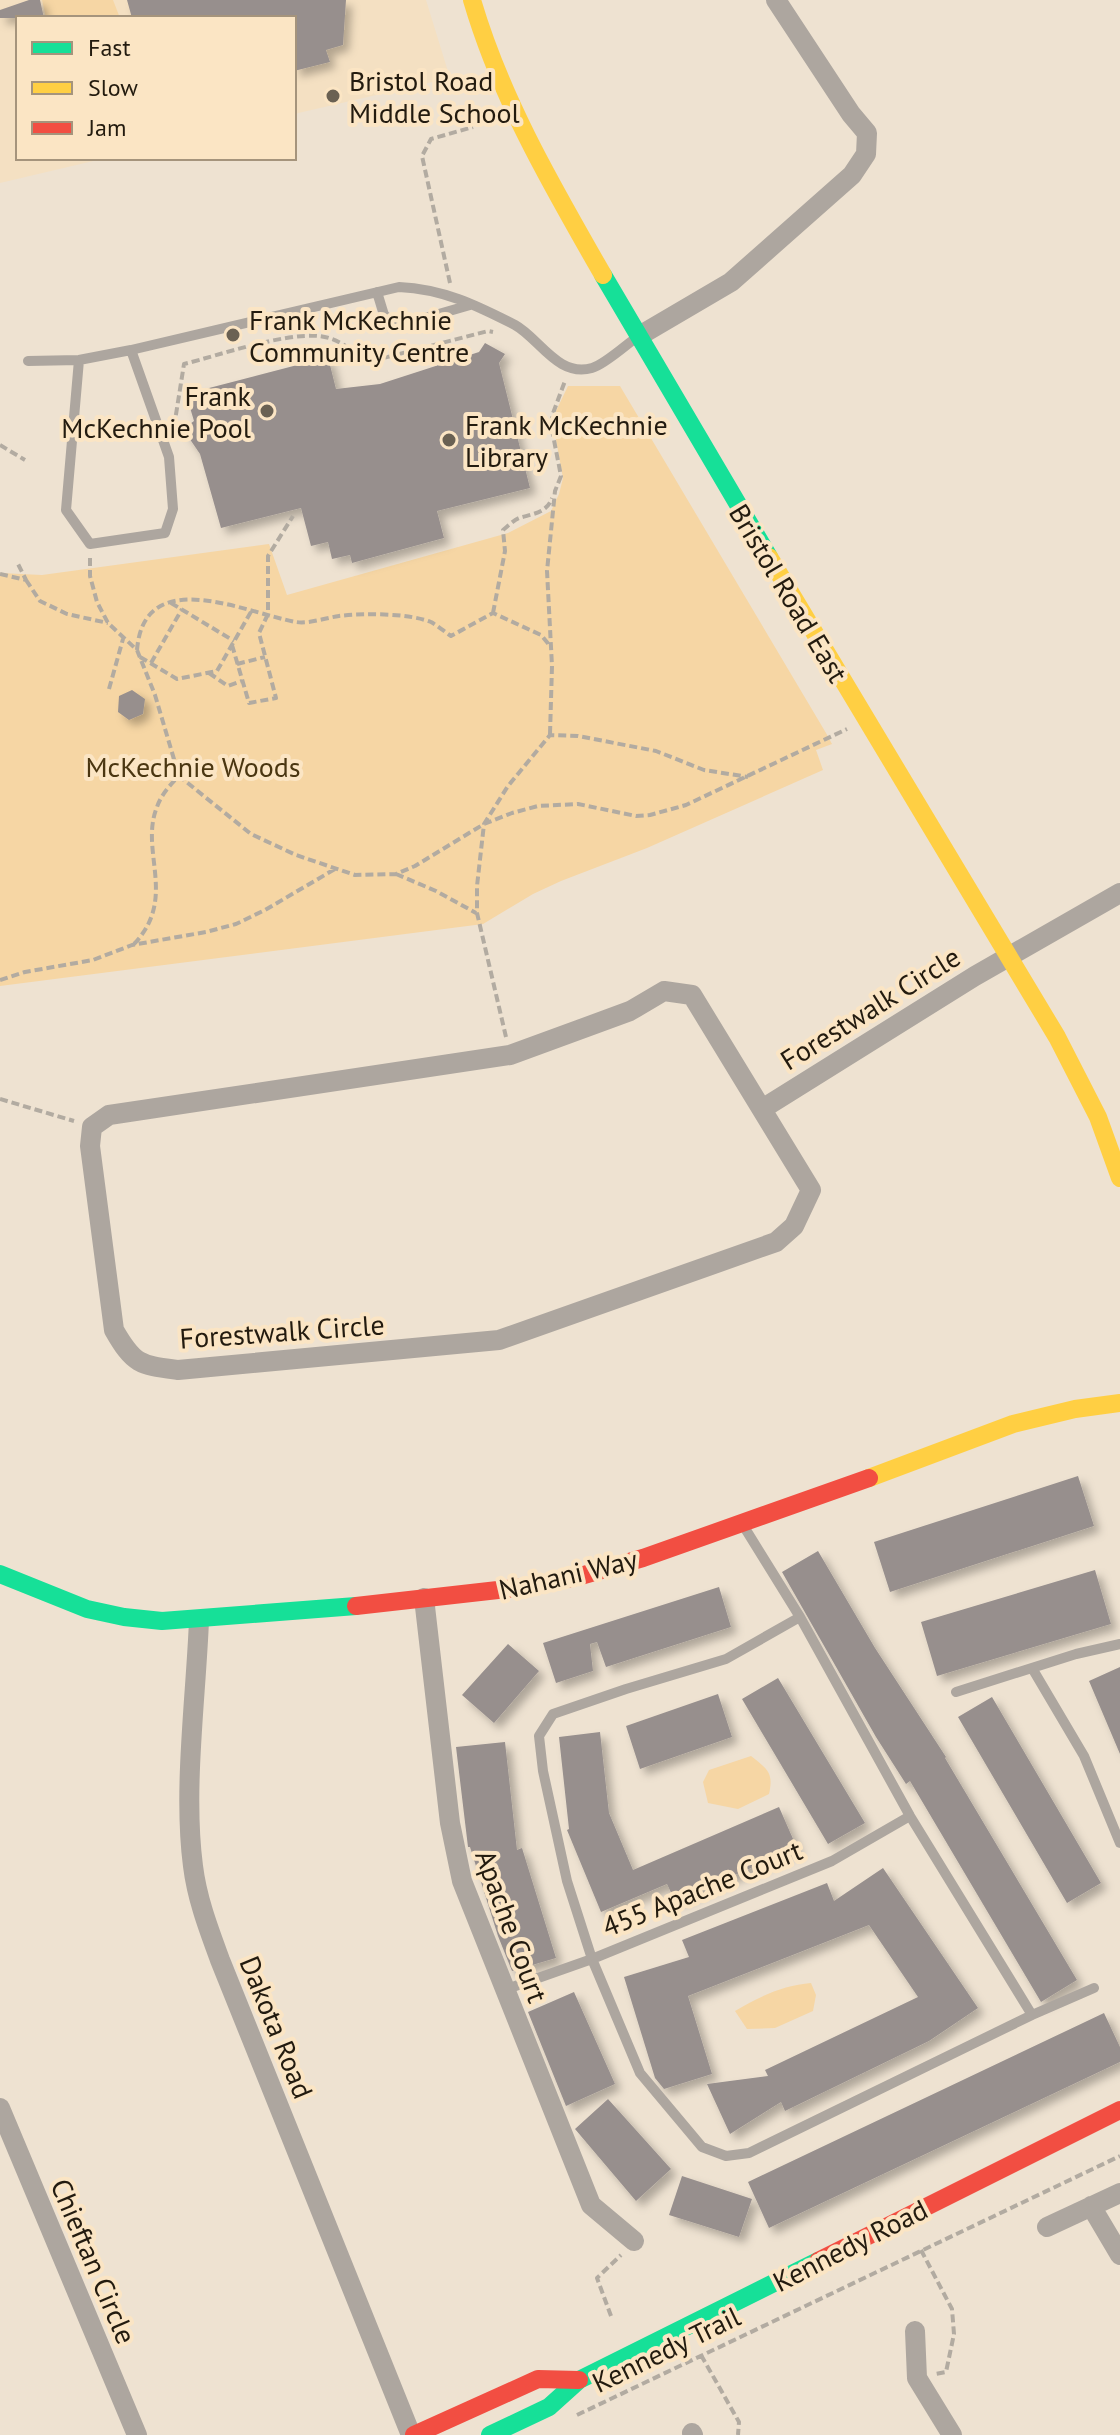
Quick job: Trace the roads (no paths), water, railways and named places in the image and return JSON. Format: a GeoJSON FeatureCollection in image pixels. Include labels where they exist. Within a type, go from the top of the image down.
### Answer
{"type":"FeatureCollection","features":[{"type":"Feature","properties":{"kind":"street","name":"Bristol Road East"},"geometry":{"type":"LineString","coordinates":[[472,0],[508,100],[536,159],[1082,1084],[1109,1144],[1120,1178]]}},
{"type":"Feature","properties":{"kind":"street"},"geometry":{"type":"LineString","coordinates":[[639,336],[731,282],[852,175],[866,154],[867,133],[851,114],[776,0]]}},
{"type":"Feature","properties":{"kind":"street","name":"Forestwalk Circle"},"geometry":{"type":"LineString","coordinates":[[762,1109],[1008,956],[1120,893]]}},
{"type":"Feature","properties":{"kind":"street","name":"Forestwalk Circle"},"geometry":{"type":"LineString","coordinates":[[664,991],[692,995],[762,1109],[811,1190],[794,1226],[776,1242],[499,1340],[178,1370],[149,1366],[128,1354],[114,1330],[90,1146],[92,1127],[109,1115],[510,1055],[630,1011],[664,991]]}},
{"type":"Feature","properties":{"kind":"street","name":"Nahani Way"},"geometry":{"type":"LineString","coordinates":[[0,1574],[87,1609],[162,1621],[510,1590],[577,1577],[643,1558],[1013,1424],[1075,1409],[1120,1403]]}},
{"type":"Feature","properties":{"kind":"street","name":"Apache Court"},"geometry":{"type":"LineString","coordinates":[[424,1598],[453,1844],[462,1881],[591,2205],[634,2241]]}},
{"type":"Feature","properties":{"kind":"street","name":"Dakota Road"},"geometry":{"type":"LineString","coordinates":[[199,1620],[190,1841],[200,1903],[231,1989],[413,2435]]}},
{"type":"Feature","properties":{"kind":"street","name":"Chieftan Circle"},"geometry":{"type":"LineString","coordinates":[[0,2108],[137,2435]]}},
{"type":"Feature","properties":{"kind":"street","name":"Kennedy Road"},"geometry":{"type":"LineString","coordinates":[[490,2435],[549,2407],[579,2380],[1120,2110]]}},
{"type":"Feature","properties":{"kind":"street"},"geometry":{"type":"LineString","coordinates":[[1047,2227],[1120,2193]]}},
{"type":"Feature","properties":{"kind":"street"},"geometry":{"type":"LineString","coordinates":[[1091,2206],[1120,2255]]}},
{"type":"Feature","properties":{"kind":"street"},"geometry":{"type":"LineString","coordinates":[[915,2331],[917,2378],[952,2435]]}},
{"type":"Feature","properties":{"kind":"street","name":"Kennedy Road"},"geometry":{"type":"LineString","coordinates":[[413,2435],[538,2379],[579,2380]]}},
{"type":"Feature","properties":{"kind":"lane"},"geometry":{"type":"LineString","coordinates":[[28,361],[79,360],[131,350],[399,287],[428,288],[519,327],[553,359],[570,368],[592,368],[639,336]]}},
{"type":"Feature","properties":{"kind":"lane"},"geometry":{"type":"LineString","coordinates":[[377,292],[384,315],[393,322],[418,320],[470,305]]}},
{"type":"Feature","properties":{"kind":"lane"},"geometry":{"type":"LineString","coordinates":[[79,360],[66,510],[90,544],[165,533],[173,509],[169,457],[131,350]]}},
{"type":"Feature","properties":{"kind":"lane"},"geometry":{"type":"LineString","coordinates":[[742,1523],[800,1617],[910,1816],[1032,2015]]}},
{"type":"Feature","properties":{"kind":"lane"},"geometry":{"type":"LineString","coordinates":[[800,1617],[726,1659],[553,1714],[539,1736],[543,1771],[567,1881],[592,1959],[640,2073],[702,2147],[726,2156],[749,2153],[1094,1988]]}},
{"type":"Feature","properties":{"kind":"lane"},"geometry":{"type":"LineString","coordinates":[[956,1692],[1102,1646],[1120,1644]]}},
{"type":"Feature","properties":{"kind":"lane"},"geometry":{"type":"LineString","coordinates":[[1032,1668],[1084,1756],[1120,1843]]}},
{"type":"Feature","properties":{"kind":"lane","name":"455 Apache Court"},"geometry":{"type":"LineString","coordinates":[[504,1990],[592,1959],[832,1861],[910,1816]]}},
{"type":"Feature","properties":{"kind":"place","name":"Bristol Road Middle School"},"geometry":{"type":"Point","coordinates":[333,96]}},
{"type":"Feature","properties":{"kind":"place","name":"Frank McKechnie Community Centre"},"geometry":{"type":"Point","coordinates":[233,335]}},
{"type":"Feature","properties":{"kind":"place","name":"Frank McKechnie Pool"},"geometry":{"type":"Point","coordinates":[267,411]}},
{"type":"Feature","properties":{"kind":"place","name":"Frank McKechnie Library"},"geometry":{"type":"Point","coordinates":[449,440]}},
{"type":"Feature","properties":{"kind":"park label","name":"McKechnie Woods"},"geometry":{"type":"Point","coordinates":[193,766]}}]}
